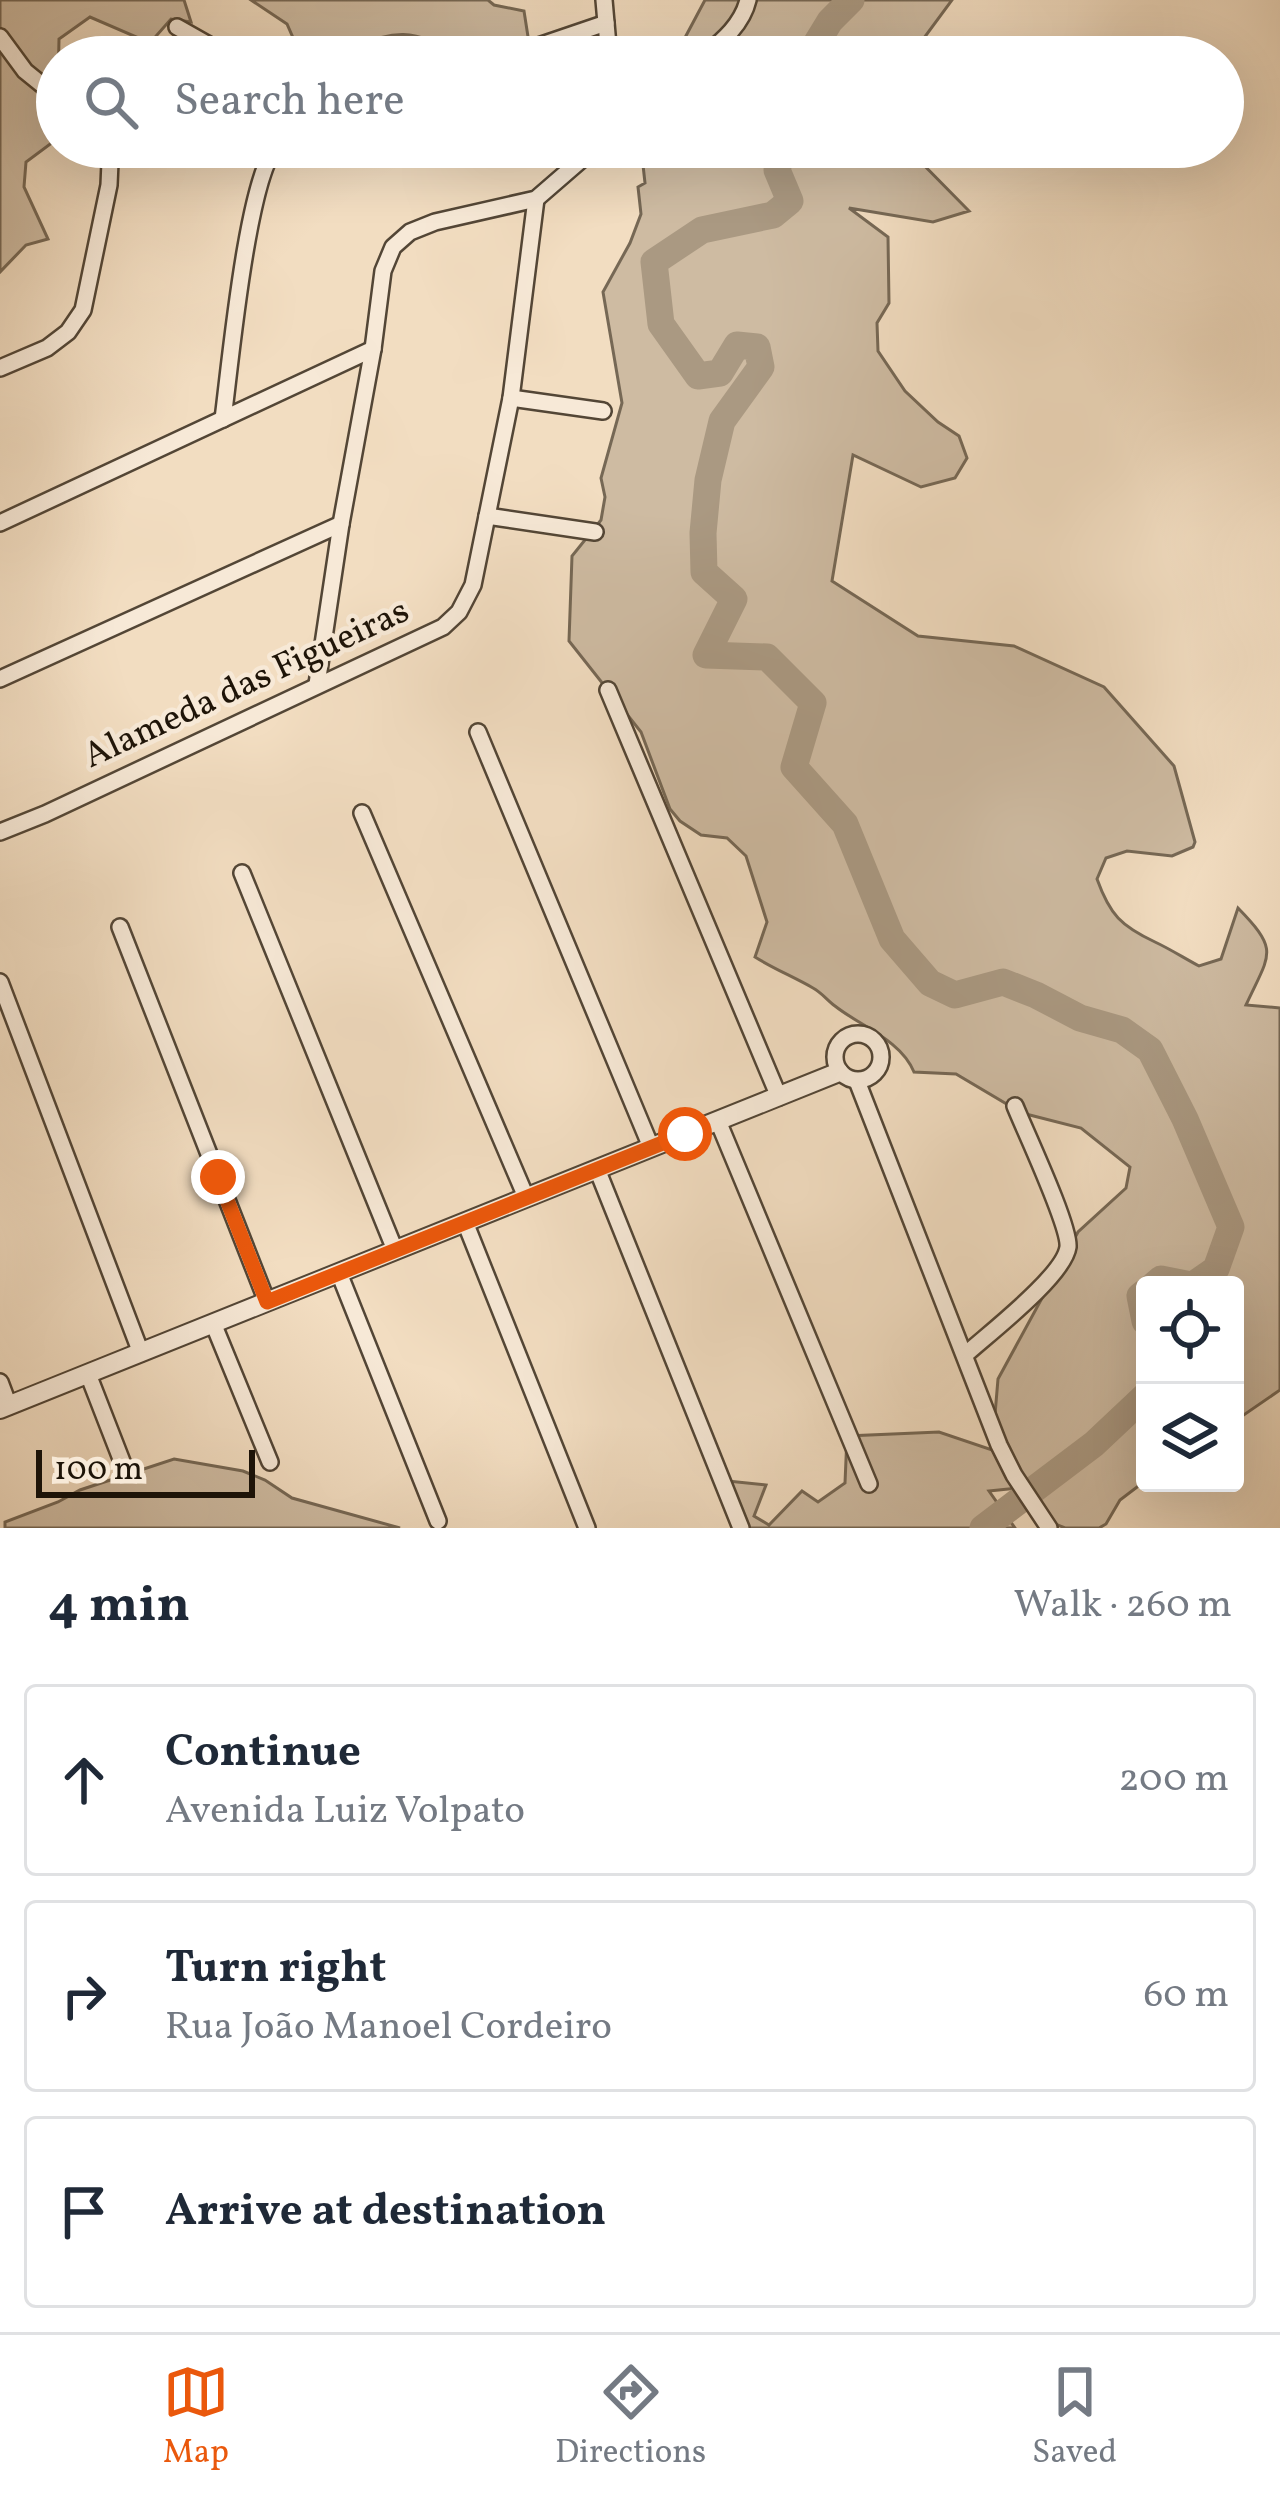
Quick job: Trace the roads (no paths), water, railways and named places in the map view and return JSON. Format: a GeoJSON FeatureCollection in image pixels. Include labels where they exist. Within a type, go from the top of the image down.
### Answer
{"type":"FeatureCollection","features":[{"type":"Feature","properties":{"kind":"street"},"geometry":{"type":"LineString","coordinates":[[604,0],[607,36]]}},
{"type":"Feature","properties":{"kind":"street"},"geometry":{"type":"LineString","coordinates":[[728,36],[748,0]]}},
{"type":"Feature","properties":{"kind":"street"},"geometry":{"type":"LineString","coordinates":[[568,36],[606,23]]}},
{"type":"Feature","properties":{"kind":"street"},"geometry":{"type":"LineString","coordinates":[[177,28],[192,36]]}},
{"type":"Feature","properties":{"kind":"street"},"geometry":{"type":"LineString","coordinates":[[0,37],[36,80]]}},
{"type":"Feature","properties":{"kind":"street"},"geometry":{"type":"LineString","coordinates":[[0,368],[47,348],[68,332],[83,310],[110,168]]}},
{"type":"Feature","properties":{"kind":"street"},"geometry":{"type":"LineString","coordinates":[[223,419],[240,289],[264,168]]}},
{"type":"Feature","properties":{"kind":"street"},"geometry":{"type":"LineString","coordinates":[[317,684],[383,271],[393,247],[410,232],[434,222],[536,199],[572,168]]}},
{"type":"Feature","properties":{"kind":"street","name":"Alameda das Figueiras"},"geometry":{"type":"LineString","coordinates":[[0,832],[442,627],[459,612],[473,585],[511,398],[536,199]]}},
{"type":"Feature","properties":{"kind":"street"},"geometry":{"type":"LineString","coordinates":[[0,523],[373,350]]}},
{"type":"Feature","properties":{"kind":"street"},"geometry":{"type":"LineString","coordinates":[[511,398],[603,411]]}},
{"type":"Feature","properties":{"kind":"street"},"geometry":{"type":"LineString","coordinates":[[487,516],[595,532]]}},
{"type":"Feature","properties":{"kind":"street"},"geometry":{"type":"LineString","coordinates":[[0,679],[341,524]]}},
{"type":"Feature","properties":{"kind":"street"},"geometry":{"type":"LineString","coordinates":[[608,691],[779,1096]]}},
{"type":"Feature","properties":{"kind":"street"},"geometry":{"type":"LineString","coordinates":[[478,732],[651,1147]]}},
{"type":"Feature","properties":{"kind":"street"},"geometry":{"type":"LineString","coordinates":[[362,812],[526,1197]]}},
{"type":"Feature","properties":{"kind":"street"},"geometry":{"type":"LineString","coordinates":[[242,873],[395,1250]]}},
{"type":"Feature","properties":{"kind":"street"},"geometry":{"type":"LineString","coordinates":[[120,927],[267,1302]]}},
{"type":"Feature","properties":{"kind":"street"},"geometry":{"type":"LineString","coordinates":[[0,982],[141,1353]]}},
{"type":"Feature","properties":{"kind":"street"},"geometry":{"type":"LineString","coordinates":[[0,1382],[4,1407],[779,1096],[848,1077],[999,1444],[1049,1528]]}},
{"type":"Feature","properties":{"kind":"street"},"geometry":{"type":"LineString","coordinates":[[964,1355],[1041,1287],[1068,1252],[1060,1214],[1015,1106]]}},
{"type":"Feature","properties":{"kind":"street"},"geometry":{"type":"LineString","coordinates":[[718,1121],[869,1484]]}},
{"type":"Feature","properties":{"kind":"street"},"geometry":{"type":"LineString","coordinates":[[597,1168],[741,1528]]}},
{"type":"Feature","properties":{"kind":"street"},"geometry":{"type":"LineString","coordinates":[[465,1222],[586,1528]]}},
{"type":"Feature","properties":{"kind":"street"},"geometry":{"type":"LineString","coordinates":[[339,1273],[438,1521]]}},
{"type":"Feature","properties":{"kind":"street"},"geometry":{"type":"LineString","coordinates":[[213,1324],[270,1462]]}},
{"type":"Feature","properties":{"kind":"street"},"geometry":{"type":"LineString","coordinates":[[88,1374],[123,1464]]}},
{"type":"Feature","properties":{"kind":"waterway"},"geometry":{"type":"LineString","coordinates":[[821,36],[851,0]]}},
{"type":"Feature","properties":{"kind":"waterway"},"geometry":{"type":"LineString","coordinates":[[778,168],[790,201],[773,215],[702,230],[654,262],[661,324],[698,376],[720,373],[737,345],[757,347],[761,367],[722,421],[708,480],[704,572],[734,599],[706,655],[767,657],[813,703],[794,767],[845,824],[892,939],[930,983],[955,995],[1003,982],[1080,1018],[1122,1030],[1150,1050],[1231,1227],[1216,1269],[1206,1276]]}},
{"type":"Feature","properties":{"kind":"waterway"},"geometry":{"type":"LineString","coordinates":[[983,1528],[1094,1444],[1136,1404]]}}]}
